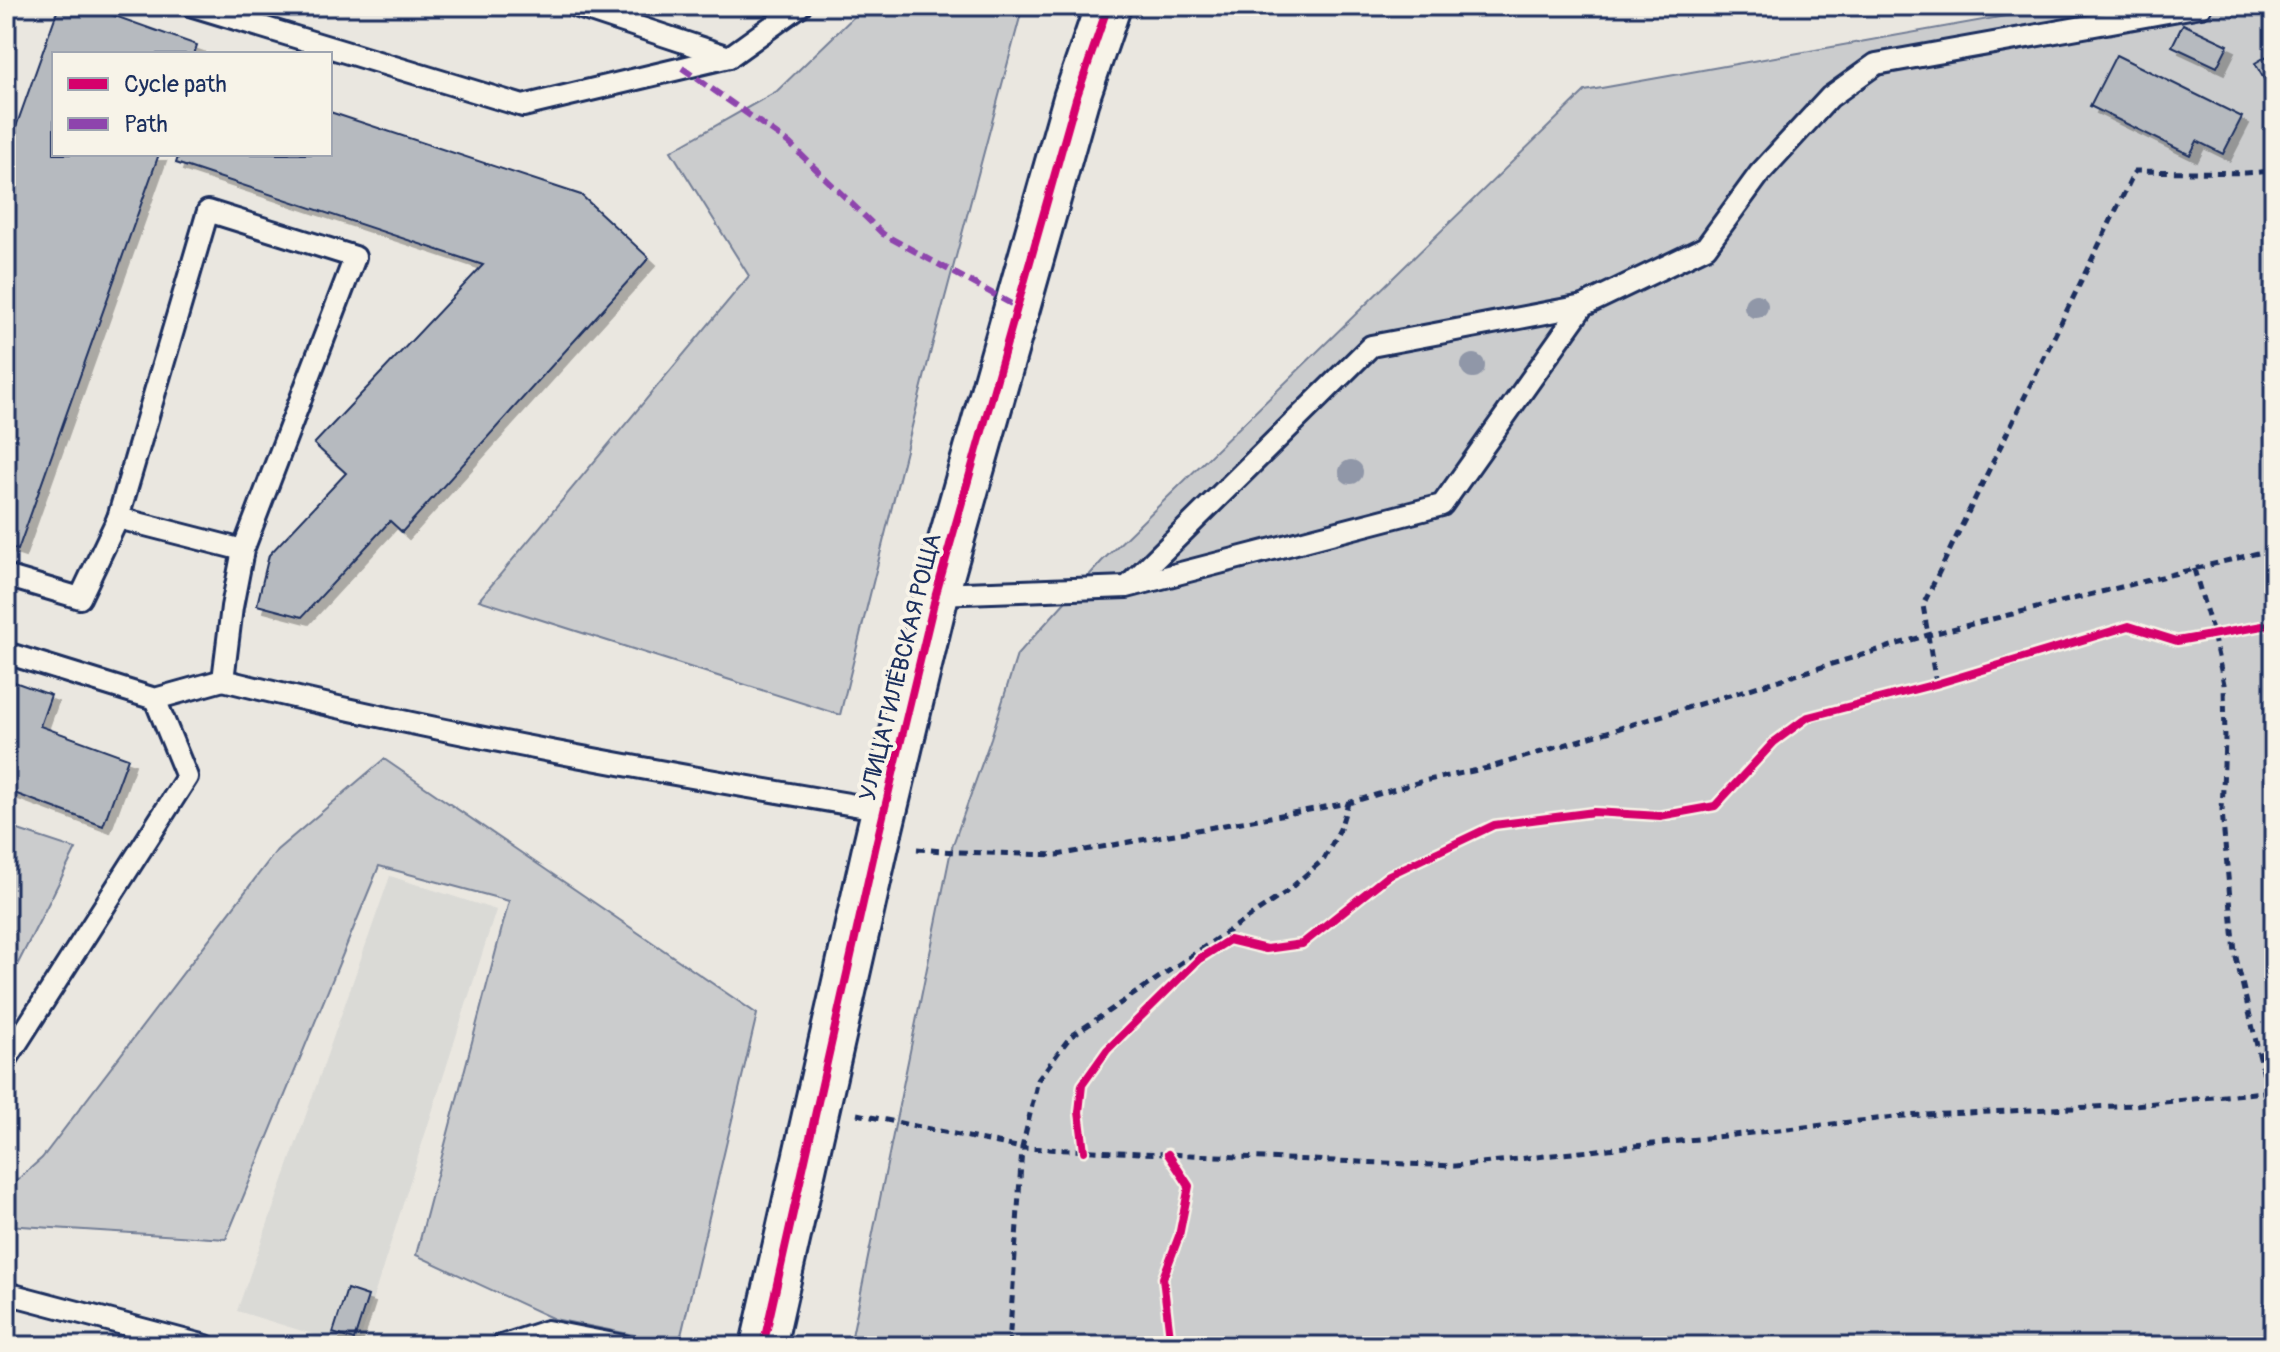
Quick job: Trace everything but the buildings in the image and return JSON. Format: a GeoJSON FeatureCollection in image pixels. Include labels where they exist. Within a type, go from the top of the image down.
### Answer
{"type":"FeatureCollection","features":[{"type":"Feature","properties":{"kind":"street","name":"УЛИЦА ГИЛЁВСКАЯ РОЩА"},"geometry":{"type":"LineString","coordinates":[[763,1346],[936,594],[1076,99],[1108,6]]}},
{"type":"Feature","properties":{"kind":"lane"},"geometry":{"type":"LineString","coordinates":[[193,6],[523,106],[729,57],[800,6]]}},
{"type":"Feature","properties":{"kind":"lane"},"geometry":{"type":"LineString","coordinates":[[575,6],[729,57]]}},
{"type":"Feature","properties":{"kind":"lane"},"geometry":{"type":"LineString","coordinates":[[1127,587],[1371,346],[1583,306],[1706,247],[1760,173],[1820,107],[1876,64],[2201,6]]}},
{"type":"Feature","properties":{"kind":"lane"},"geometry":{"type":"LineString","coordinates":[[6,576],[80,598],[118,518],[208,211],[355,257],[243,550],[223,680]]}},
{"type":"Feature","properties":{"kind":"lane"},"geometry":{"type":"LineString","coordinates":[[936,594],[1127,587],[1442,505],[1583,306]]}},
{"type":"Feature","properties":{"kind":"lane"},"geometry":{"type":"LineString","coordinates":[[118,518],[243,550]]}},
{"type":"Feature","properties":{"kind":"lane"},"geometry":{"type":"LineString","coordinates":[[6,653],[155,699],[223,680],[340,709],[730,784],[880,827]]}},
{"type":"Feature","properties":{"kind":"lane"},"geometry":{"type":"LineString","coordinates":[[6,1060],[187,777],[155,699]]}},
{"type":"Feature","properties":{"kind":"lane"},"geometry":{"type":"LineString","coordinates":[[6,1293],[206,1346]]}},
{"type":"Feature","properties":{"kind":"lane"},"geometry":{"type":"LineString","coordinates":[[501,1346],[547,1331],[624,1346]]}},
{"type":"Feature","properties":{"kind":"path"},"geometry":{"type":"LineString","coordinates":[[1936,684],[1923,605],[2135,171],[2274,171]]}},
{"type":"Feature","properties":{"kind":"path"},"geometry":{"type":"LineString","coordinates":[[880,827],[955,852],[1057,855],[1348,803],[1423,781],[1488,768],[1928,635],[2274,549]]}},
{"type":"Feature","properties":{"kind":"path"},"geometry":{"type":"LineString","coordinates":[[817,1105],[1022,1148],[1455,1166],[1904,1116],[2135,1105],[2271,1091],[2235,953],[2222,811],[2224,684],[2194,569]]}},
{"type":"Feature","properties":{"kind":"path"},"geometry":{"type":"LineString","coordinates":[[2201,636],[2228,632]]}},
{"type":"Feature","properties":{"kind":"path"},"geometry":{"type":"LineString","coordinates":[[1922,688],[1951,680]]}},
{"type":"Feature","properties":{"kind":"path"},"geometry":{"type":"LineString","coordinates":[[1009,1346],[1022,1148],[1038,1080],[1070,1037],[1285,893],[1324,859],[1340,829],[1348,803]]}},
{"type":"Feature","properties":{"kind":"path"},"geometry":{"type":"LineString","coordinates":[[1189,969],[1229,940]]}},
{"type":"Feature","properties":{"kind":"path"},"geometry":{"type":"LineString","coordinates":[[1082,1138],[1084,1151]]}},
{"type":"Feature","properties":{"kind":"path"},"geometry":{"type":"LineString","coordinates":[[1168,1154],[1175,1165]]}},
{"type":"Feature","properties":{"kind":"shaded area"},"geometry":{"type":"Polygon","coordinates":[[[865,6],[1023,6],[931,350],[840,715],[479,600],[749,276],[671,151],[777,91],[865,6]]]}},
{"type":"Feature","properties":{"kind":"shaded area"},"geometry":{"type":"Polygon","coordinates":[[[2061,6],[2274,6],[2274,1346],[850,1346],[951,850],[1017,655],[1102,561],[1585,91],[2061,6]]]}},
{"type":"Feature","properties":{"kind":"shaded area"},"geometry":{"type":"Polygon","coordinates":[[[384,759],[757,1014],[679,1344],[554,1319],[416,1255],[509,901],[379,866],[226,1239],[6,1225],[6,1190],[42,1158],[277,850],[384,759]]]}},
{"type":"Feature","properties":{"kind":"shaded area"},"geometry":{"type":"Polygon","coordinates":[[[6,826],[76,849],[6,987],[6,826]]]}},
{"type":"Feature","properties":{"kind":"shaded area"},"geometry":{"type":"Polygon","coordinates":[[[390,876],[496,910],[358,1346],[351,1346],[237,1311],[390,876]]]}},
{"type":"Feature","properties":{"kind":"marked path"},"geometry":{"type":"LineString","coordinates":[[682,68],[789,143],[883,234],[1017,307]]}},
{"type":"Feature","properties":{"kind":"marked path"},"geometry":{"type":"LineString","coordinates":[[2268,1092],[2274,1100]]}},
{"type":"Feature","properties":{"kind":"cycle path"},"geometry":{"type":"LineString","coordinates":[[763,1346],[936,594],[1076,99],[1108,6]]}},
{"type":"Feature","properties":{"kind":"cycle path"},"geometry":{"type":"LineString","coordinates":[[1084,1151],[1079,1112],[1082,1085],[1107,1050],[1199,959],[1229,940],[1266,949],[1302,944],[1389,875],[1494,825],[1594,812],[1660,816],[1715,806],[1774,742],[1808,717],[1936,684],[2129,626],[2177,641],[2274,624]]}},
{"type":"Feature","properties":{"kind":"cycle path"},"geometry":{"type":"LineString","coordinates":[[1168,1154],[1189,1186],[1179,1236],[1163,1278],[1171,1346]]}}]}
